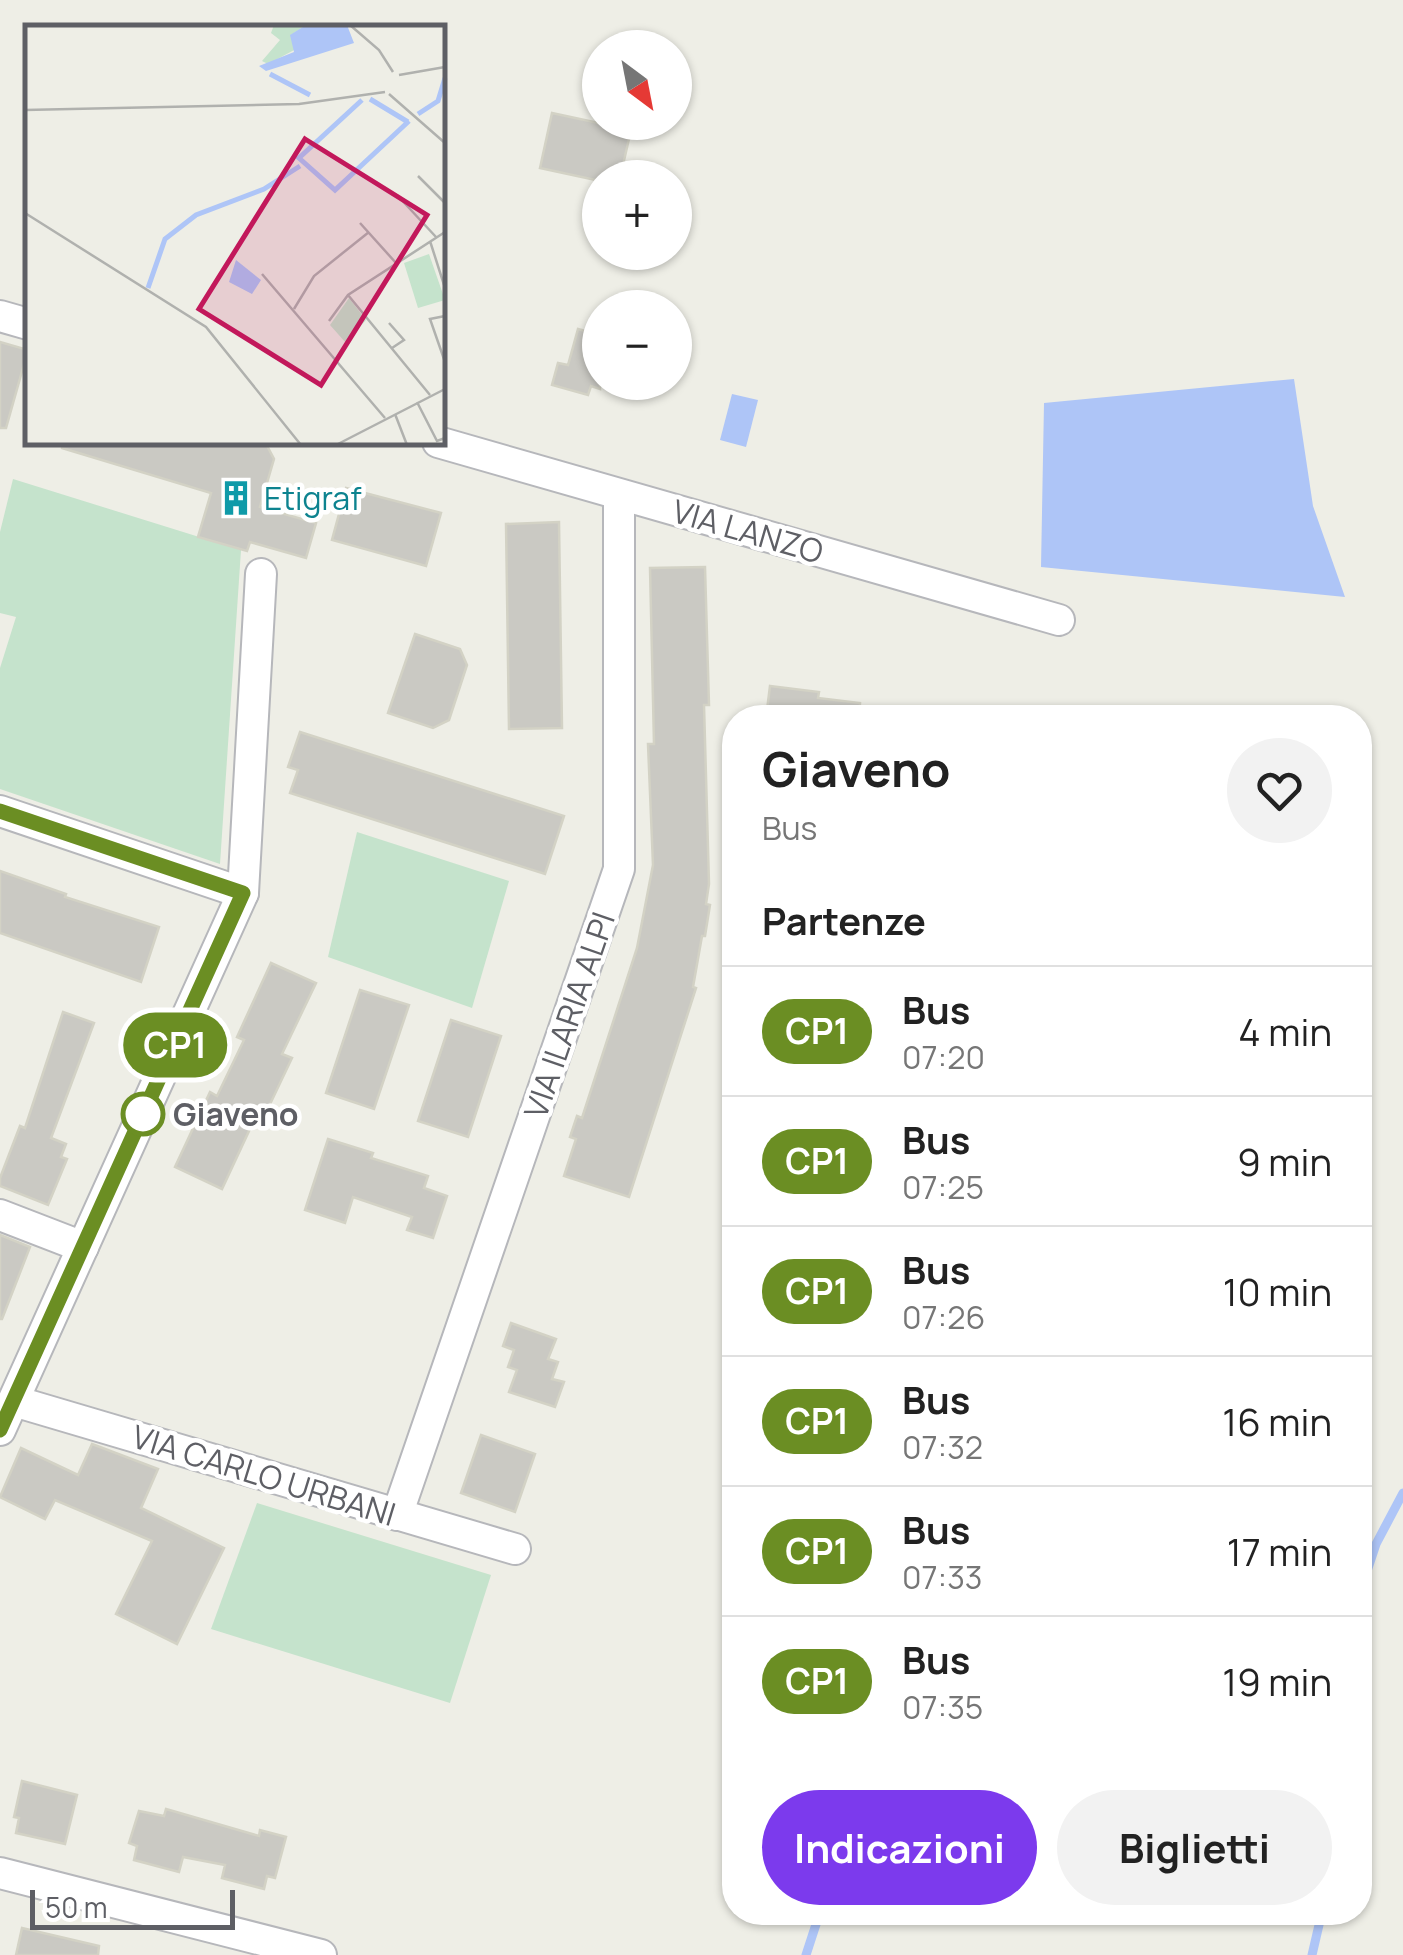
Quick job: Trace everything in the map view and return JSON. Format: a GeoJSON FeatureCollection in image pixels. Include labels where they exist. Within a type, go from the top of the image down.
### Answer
{"type":"FeatureCollection","features":[{"type":"Feature","properties":{"kind":"street"},"geometry":{"type":"LineString","coordinates":[[0,316],[25,323]]}},
{"type":"Feature","properties":{"kind":"street","name":"VIA LANZO"},"geometry":{"type":"LineString","coordinates":[[445,444],[1058,620]]}},
{"type":"Feature","properties":{"kind":"street","name":"VIA ILARIA ALPI"},"geometry":{"type":"LineString","coordinates":[[396,1515],[619,869],[619,494]]}},
{"type":"Feature","properties":{"kind":"street"},"geometry":{"type":"LineString","coordinates":[[0,1430],[243,893],[261,574]]}},
{"type":"Feature","properties":{"kind":"street"},"geometry":{"type":"LineString","coordinates":[[0,811],[243,893]]}},
{"type":"Feature","properties":{"kind":"street"},"geometry":{"type":"LineString","coordinates":[[0,1215],[83,1247]]}},
{"type":"Feature","properties":{"kind":"street","name":"VIA CARLO URBANI"},"geometry":{"type":"LineString","coordinates":[[14,1401],[515,1549]]}},
{"type":"Feature","properties":{"kind":"street"},"geometry":{"type":"LineString","coordinates":[[0,1872],[321,1955]]}},
{"type":"Feature","properties":{"kind":"green space"},"geometry":{"type":"Polygon","coordinates":[[[13,479],[241,550],[220,864],[0,789],[0,668],[16,617],[0,613],[0,532],[13,479]]]}},
{"type":"Feature","properties":{"kind":"green space"},"geometry":{"type":"Polygon","coordinates":[[[357,832],[509,881],[472,1008],[328,957],[357,832]]]}},
{"type":"Feature","properties":{"kind":"green space"},"geometry":{"type":"Polygon","coordinates":[[[257,1503],[491,1575],[450,1703],[211,1629],[257,1503]]]}},
{"type":"Feature","properties":{"kind":"water"},"geometry":{"type":"Polygon","coordinates":[[[1294,379],[1313,506],[1345,597],[1041,567],[1044,403],[1294,379]]]}},
{"type":"Feature","properties":{"kind":"water"},"geometry":{"type":"Polygon","coordinates":[[[732,394],[758,400],[746,447],[720,440],[732,394]]]}},
{"type":"Feature","properties":{"kind":"building"},"geometry":{"type":"Polygon","coordinates":[[[552,113],[582,119],[582,140],[629,140],[624,160],[582,160],[582,177],[540,168],[552,113]]]}},
{"type":"Feature","properties":{"kind":"building"},"geometry":{"type":"Polygon","coordinates":[[[578,329],[582,330],[582,393],[552,385],[558,363],[568,365],[578,329]]]}},
{"type":"Feature","properties":{"kind":"building"},"geometry":{"type":"Polygon","coordinates":[[[0,342],[25,349],[25,361],[6,428],[0,428],[0,342]]]}},
{"type":"Feature","properties":{"kind":"building"},"geometry":{"type":"Polygon","coordinates":[[[267,445],[274,459],[260,507],[316,523],[306,558],[250,542],[247,551],[198,537],[211,493],[62,448],[267,445]]]}},
{"type":"Feature","properties":{"kind":"building"},"geometry":{"type":"Polygon","coordinates":[[[346,488],[441,513],[426,566],[332,540],[346,488]]]}},
{"type":"Feature","properties":{"kind":"building"},"geometry":{"type":"Polygon","coordinates":[[[559,522],[562,728],[509,729],[506,524],[559,522]]]}},
{"type":"Feature","properties":{"kind":"building"},"geometry":{"type":"Polygon","coordinates":[[[705,567],[709,705],[704,705],[709,884],[706,904],[710,905],[693,987],[696,988],[629,1197],[564,1176],[576,1139],[570,1137],[577,1116],[582,1118],[637,948],[653,865],[648,744],[654,744],[650,568],[705,567]]]}},
{"type":"Feature","properties":{"kind":"building"},"geometry":{"type":"Polygon","coordinates":[[[415,634],[460,649],[467,665],[449,720],[433,728],[388,713],[415,634]]]}},
{"type":"Feature","properties":{"kind":"building"},"geometry":{"type":"Polygon","coordinates":[[[770,686],[819,692],[818,698],[860,703],[860,705],[768,705],[770,686]]]}},
{"type":"Feature","properties":{"kind":"building"},"geometry":{"type":"Polygon","coordinates":[[[300,732],[564,816],[545,874],[290,793],[298,770],[288,767],[300,732]]]}},
{"type":"Feature","properties":{"kind":"building"},"geometry":{"type":"Polygon","coordinates":[[[0,871],[159,927],[141,982],[0,933],[0,871]]]}},
{"type":"Feature","properties":{"kind":"building"},"geometry":{"type":"Polygon","coordinates":[[[271,963],[316,983],[282,1054],[292,1058],[263,1119],[256,1116],[222,1189],[175,1167],[210,1092],[217,1096],[244,1040],[237,1037],[271,963]]]}},
{"type":"Feature","properties":{"kind":"building"},"geometry":{"type":"Polygon","coordinates":[[[360,990],[409,1005],[374,1109],[326,1093],[360,990]]]}},
{"type":"Feature","properties":{"kind":"building"},"geometry":{"type":"Polygon","coordinates":[[[63,1012],[94,1023],[51,1138],[66,1144],[61,1157],[67,1159],[48,1205],[0,1186],[0,1178],[20,1126],[25,1128],[63,1012]]]}},
{"type":"Feature","properties":{"kind":"building"},"geometry":{"type":"Polygon","coordinates":[[[451,1020],[501,1036],[468,1137],[418,1121],[451,1020]]]}},
{"type":"Feature","properties":{"kind":"building"},"geometry":{"type":"Polygon","coordinates":[[[328,1139],[428,1176],[424,1188],[447,1196],[433,1238],[407,1230],[412,1217],[353,1197],[345,1223],[305,1210],[328,1139]]]}},
{"type":"Feature","properties":{"kind":"building"},"geometry":{"type":"Polygon","coordinates":[[[0,1235],[30,1247],[2,1319],[0,1319],[0,1235]]]}},
{"type":"Feature","properties":{"kind":"building"},"geometry":{"type":"Polygon","coordinates":[[[511,1323],[556,1339],[548,1359],[558,1362],[552,1379],[564,1382],[555,1407],[509,1392],[517,1370],[508,1367],[514,1350],[503,1346],[511,1323]]]}},
{"type":"Feature","properties":{"kind":"building"},"geometry":{"type":"Polygon","coordinates":[[[481,1435],[535,1454],[515,1512],[461,1493],[481,1435]]]}},
{"type":"Feature","properties":{"kind":"building"},"geometry":{"type":"Polygon","coordinates":[[[92,1444],[158,1469],[141,1508],[224,1548],[177,1644],[116,1614],[152,1541],[55,1500],[45,1519],[0,1497],[21,1448],[78,1475],[92,1444]]]}},
{"type":"Feature","properties":{"kind":"building"},"geometry":{"type":"Polygon","coordinates":[[[22,1781],[77,1795],[65,1844],[16,1833],[19,1818],[14,1817],[22,1781]]]}},
{"type":"Feature","properties":{"kind":"building"},"geometry":{"type":"Polygon","coordinates":[[[166,1809],[259,1836],[260,1830],[286,1837],[275,1878],[267,1876],[264,1889],[222,1878],[225,1865],[183,1857],[179,1872],[134,1860],[137,1846],[129,1843],[139,1811],[164,1816],[166,1809]]]}},
{"type":"Feature","properties":{"kind":"building"},"geometry":{"type":"Polygon","coordinates":[[[22,1928],[99,1946],[98,1955],[16,1955],[22,1928]]]}},
{"type":"Feature","properties":{"kind":"waterway"},"geometry":{"type":"LineString","coordinates":[[1372,1556],[1403,1493]]}},
{"type":"Feature","properties":{"kind":"waterway"},"geometry":{"type":"LineString","coordinates":[[806,1955],[816,1925]]}},
{"type":"Feature","properties":{"kind":"waterway"},"geometry":{"type":"LineString","coordinates":[[1312,1955],[1319,1925]]}},
{"type":"Feature","properties":{"kind":"bus line","name":"CP1"},"geometry":{"type":"LineString","coordinates":[[0,811],[243,893],[0,1430]]}},
{"type":"Feature","properties":{"kind":"place","name":"Etigraf"},"geometry":{"type":"Point","coordinates":[236,498]}},
{"type":"Feature","properties":{"kind":"place","name":"Giaveno"},"geometry":{"type":"Point","coordinates":[143,1114]}}]}
